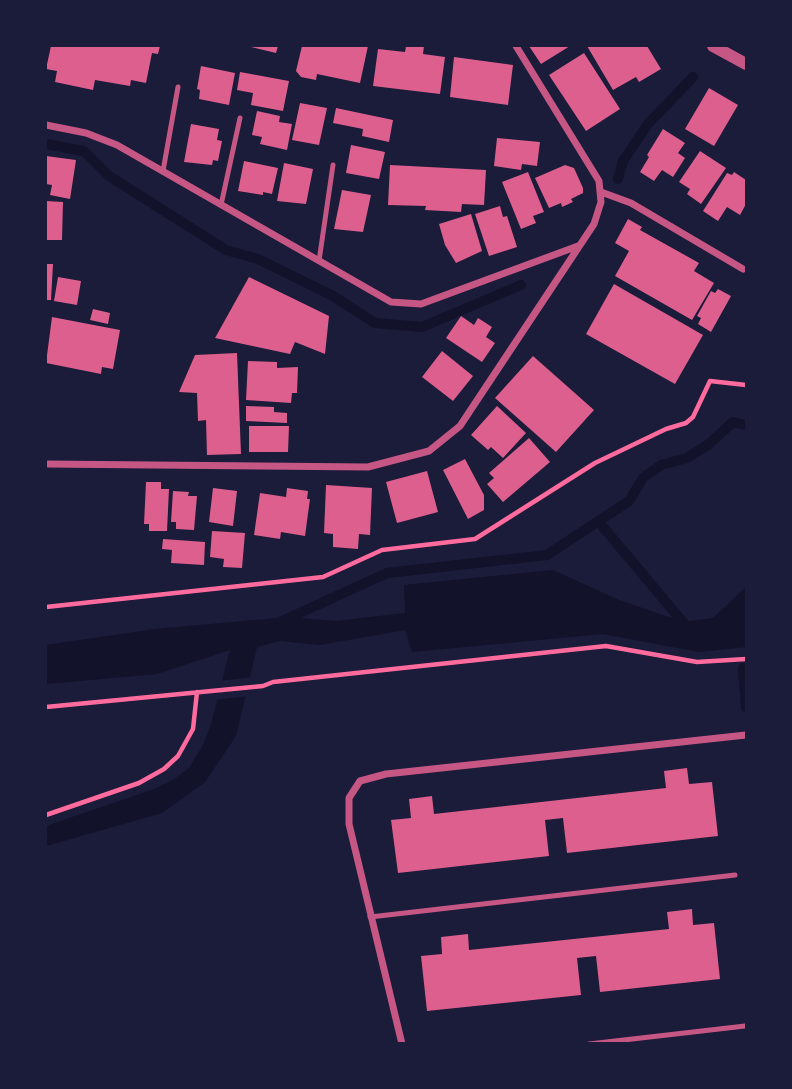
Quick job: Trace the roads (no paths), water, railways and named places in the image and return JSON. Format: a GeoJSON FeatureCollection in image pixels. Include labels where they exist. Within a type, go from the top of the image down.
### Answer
{"type":"FeatureCollection","features":[{"type":"Feature","properties":{"kind":"street"},"geometry":{"type":"LineString","coordinates":[[46,464],[368,467],[429,451],[460,426],[594,224],[601,202],[599,181],[516,46]]}},
{"type":"Feature","properties":{"kind":"street"},"geometry":{"type":"LineString","coordinates":[[713,46],[747,64]]}},
{"type":"Feature","properties":{"kind":"street"},"geometry":{"type":"LineString","coordinates":[[46,125],[86,133],[117,145],[391,302],[421,304],[579,245]]}},
{"type":"Feature","properties":{"kind":"street"},"geometry":{"type":"LineString","coordinates":[[601,192],[631,203],[743,269]]}},
{"type":"Feature","properties":{"kind":"street"},"geometry":{"type":"LineString","coordinates":[[402,1044],[349,824],[349,798],[360,781],[386,774],[747,735]]}},
{"type":"Feature","properties":{"kind":"lane"},"geometry":{"type":"LineString","coordinates":[[163,171],[178,87]]}},
{"type":"Feature","properties":{"kind":"lane"},"geometry":{"type":"LineString","coordinates":[[221,205],[240,118]]}},
{"type":"Feature","properties":{"kind":"lane"},"geometry":{"type":"LineString","coordinates":[[318,261],[333,165]]}},
{"type":"Feature","properties":{"kind":"lane"},"geometry":{"type":"LineString","coordinates":[[370,917],[735,875]]}},
{"type":"Feature","properties":{"kind":"lane"},"geometry":{"type":"LineString","coordinates":[[589,1044],[745,1026]]}},
{"type":"Feature","properties":{"kind":"waterway"},"geometry":{"type":"LineString","coordinates":[[618,179],[623,161],[648,124],[693,77]]}},
{"type":"Feature","properties":{"kind":"waterway"},"geometry":{"type":"LineString","coordinates":[[46,144],[84,151],[109,176],[226,250],[258,259],[333,296],[375,323],[422,327],[521,285]]}},
{"type":"Feature","properties":{"kind":"waterway"},"geometry":{"type":"LineString","coordinates":[[280,622],[387,573],[547,555],[629,501],[643,478],[661,465],[687,458],[709,444],[733,422],[746,425]]}},
{"type":"Feature","properties":{"kind":"waterway"},"geometry":{"type":"LineString","coordinates":[[599,522],[691,632]]}},
{"type":"Feature","properties":{"kind":"waterway"},"geometry":{"type":"LineString","coordinates":[[743,668],[746,707]]}}]}
